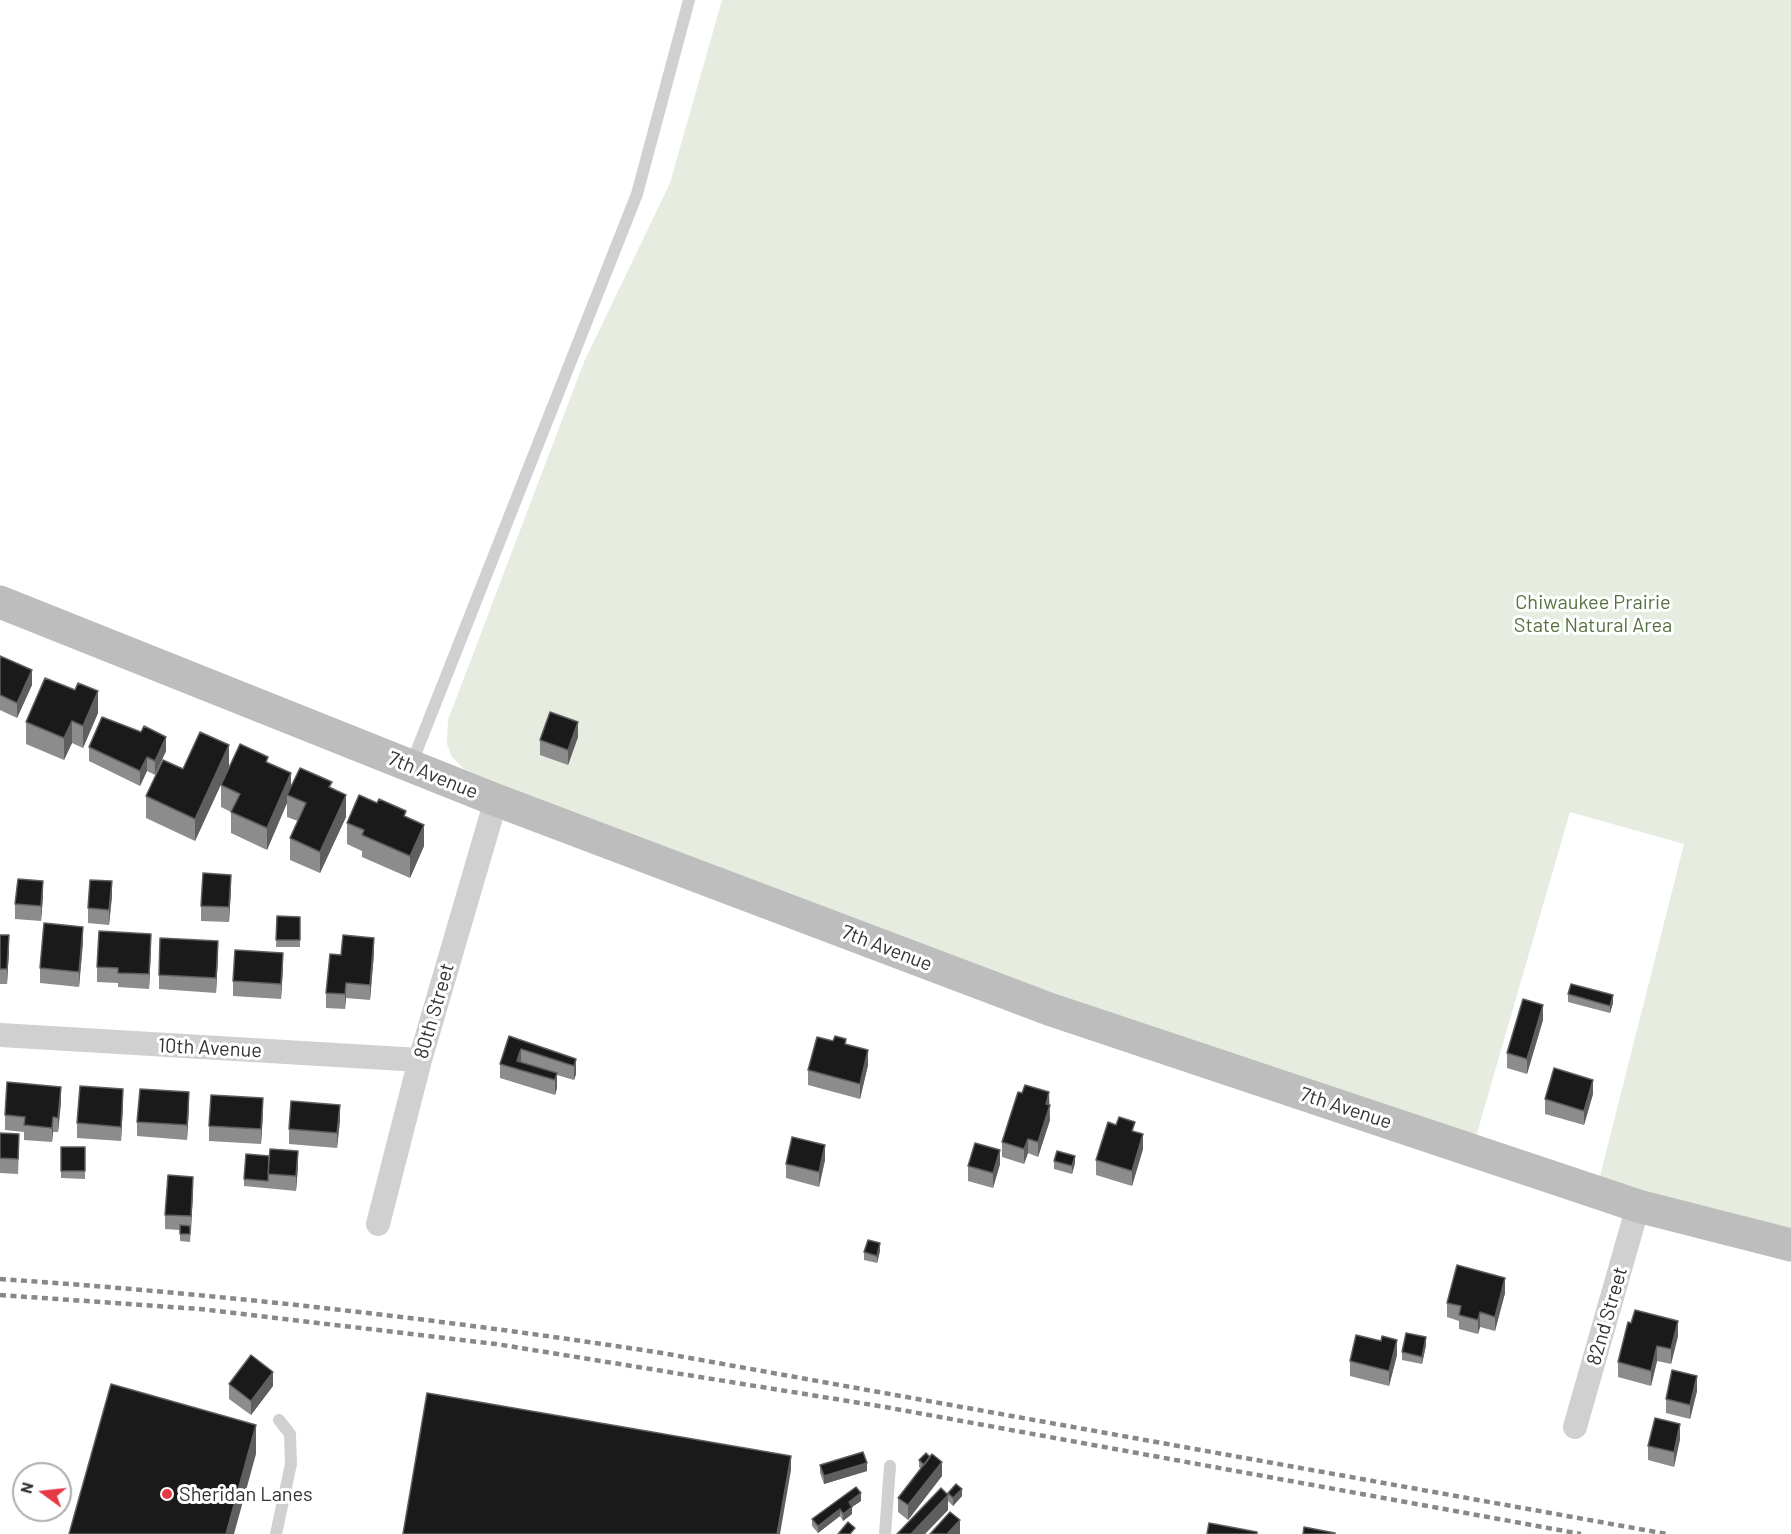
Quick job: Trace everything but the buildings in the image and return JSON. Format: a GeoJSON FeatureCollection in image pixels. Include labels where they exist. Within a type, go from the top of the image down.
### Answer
{"type":"FeatureCollection","features":[{"type":"Feature","properties":{"kind":"street","name":"7th Avenue"},"geometry":{"type":"LineString","coordinates":[[0,602],[496,800],[1049,1009],[1638,1206],[1791,1245]]}},
{"type":"Feature","properties":{"kind":"street","name":"80th Street"},"geometry":{"type":"LineString","coordinates":[[378,1224],[420,1060],[496,800]]}},
{"type":"Feature","properties":{"kind":"street","name":"10th Avenue"},"geometry":{"type":"LineString","coordinates":[[0,1035],[420,1060]]}},
{"type":"Feature","properties":{"kind":"street","name":"82nd Street"},"geometry":{"type":"LineString","coordinates":[[1575,1427],[1638,1206]]}},
{"type":"Feature","properties":{"kind":"lane"},"geometry":{"type":"LineString","coordinates":[[411,766],[637,194],[689,0]]}},
{"type":"Feature","properties":{"kind":"lane"},"geometry":{"type":"LineString","coordinates":[[276,1534],[291,1464],[290,1434],[279,1420]]}},
{"type":"Feature","properties":{"kind":"lane"},"geometry":{"type":"LineString","coordinates":[[885,1534],[890,1466]]}},
{"type":"Feature","properties":{"kind":"green space","name":"Chiwaukee Prairie State Natural Area"},"geometry":{"type":"Polygon","coordinates":[[[722,0],[1791,0],[1791,1235],[1599,1180],[1684,844],[1570,812],[1475,1140],[825,913],[477,775],[464,769],[452,757],[447,744],[448,720],[584,362],[670,183],[722,0]]]}},
{"type":"Feature","properties":{"kind":"railway"},"geometry":{"type":"LineString","coordinates":[[0,1279],[166,1292],[332,1309],[497,1329],[662,1353],[1667,1534]]}},
{"type":"Feature","properties":{"kind":"railway"},"geometry":{"type":"LineString","coordinates":[[0,1295],[200,1309],[496,1344],[885,1407],[1581,1534]]}},
{"type":"Feature","properties":{"kind":"place","name":"Sheridan Lanes"},"geometry":{"type":"Point","coordinates":[167,1494]}}]}
